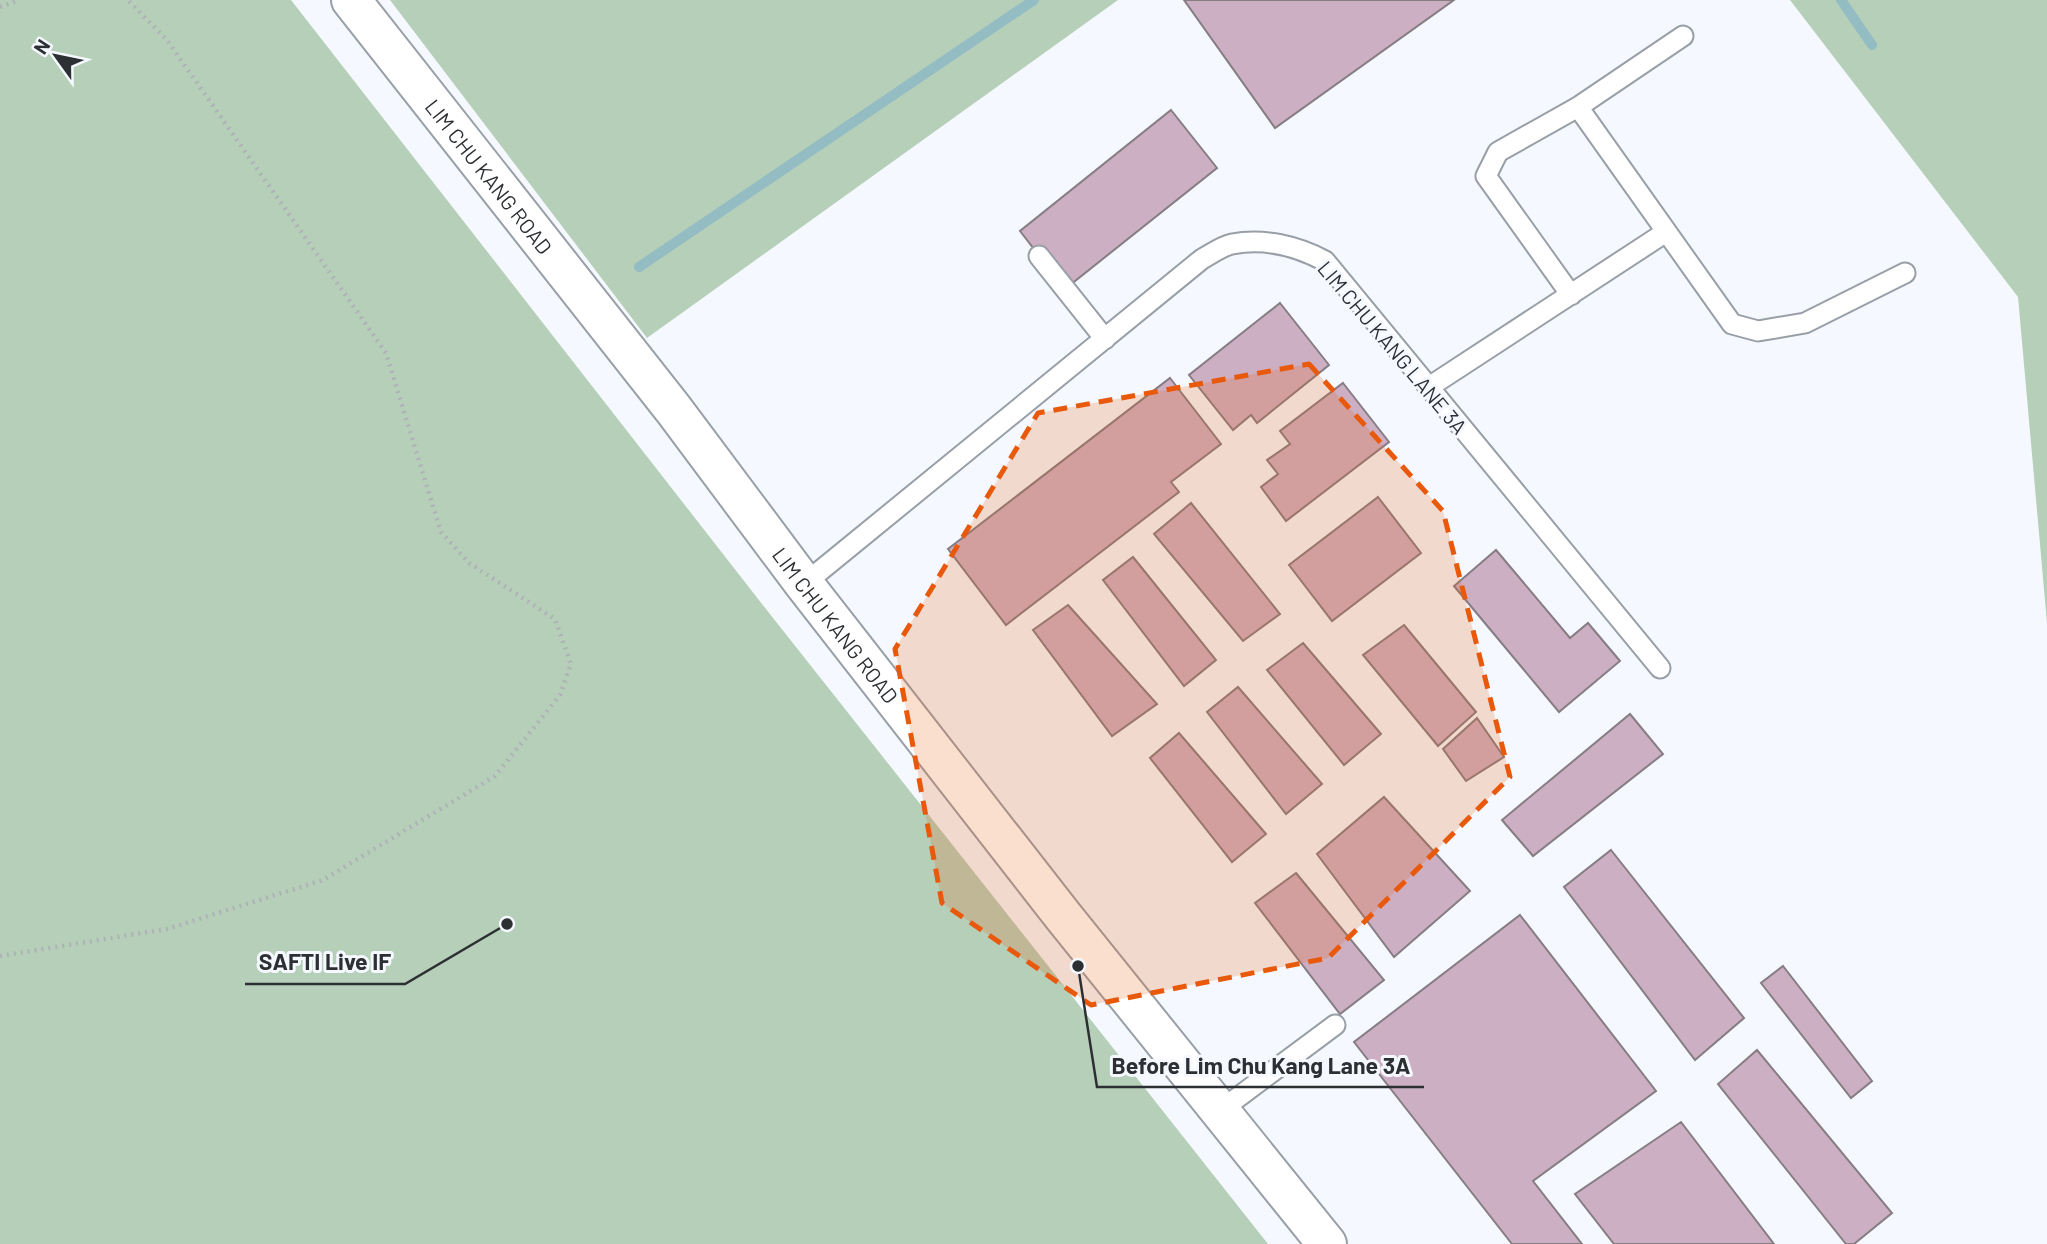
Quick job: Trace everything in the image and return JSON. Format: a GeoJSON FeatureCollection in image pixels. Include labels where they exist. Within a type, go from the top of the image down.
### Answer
{"type":"FeatureCollection","features":[{"type":"Feature","properties":{"kind":"main road","name":"LIM CHU KANG ROAD"},"geometry":{"type":"LineString","coordinates":[[351,0],[674,410],[804,584],[1063,916],[1327,1244]]}},
{"type":"Feature","properties":{"kind":"lane"},"geometry":{"type":"LineString","coordinates":[[1571,295],[1486,176],[1498,152],[1578,107],[1683,36]]}},
{"type":"Feature","properties":{"kind":"lane"},"geometry":{"type":"LineString","coordinates":[[1578,107],[1732,324],[1758,331],[1805,323],[1905,273]]}},
{"type":"Feature","properties":{"kind":"lane"},"geometry":{"type":"LineString","coordinates":[[1429,387],[1666,232]]}},
{"type":"Feature","properties":{"kind":"lane","name":"LIM CHU KANG LANE 3A"},"geometry":{"type":"LineString","coordinates":[[804,584],[1202,258],[1230,244],[1260,243],[1302,248],[1325,261],[1660,668]]}},
{"type":"Feature","properties":{"kind":"lane"},"geometry":{"type":"LineString","coordinates":[[1039,256],[1105,339]]}},
{"type":"Feature","properties":{"kind":"lane"},"geometry":{"type":"LineString","coordinates":[[1221,1110],[1335,1025]]}},
{"type":"Feature","properties":{"kind":"path"},"geometry":{"type":"LineString","coordinates":[[0,7],[19,0]]}},
{"type":"Feature","properties":{"kind":"path"},"geometry":{"type":"LineString","coordinates":[[0,956],[167,929],[323,880],[495,776],[559,695],[571,664],[555,619],[468,563],[442,532],[386,353],[167,40],[128,0]]}},
{"type":"Feature","properties":{"kind":"highlighted area"},"geometry":{"type":"Polygon","coordinates":[[[1309,364],[1443,511],[1510,777],[1328,958],[1091,1005],[942,903],[895,649],[1038,413],[1309,364]]]}},
{"type":"Feature","properties":{"kind":"green space"},"geometry":{"type":"Polygon","coordinates":[[[0,0],[291,0],[762,604],[1268,1244],[0,1244],[0,0]]]}},
{"type":"Feature","properties":{"kind":"green space"},"geometry":{"type":"Polygon","coordinates":[[[390,0],[1118,0],[647,338],[390,0]]]}},
{"type":"Feature","properties":{"kind":"green space"},"geometry":{"type":"Polygon","coordinates":[[[1790,0],[2047,0],[2047,623],[2018,297],[1790,0]]]}},
{"type":"Feature","properties":{"kind":"building"},"geometry":{"type":"Polygon","coordinates":[[[1184,0],[1454,0],[1275,128],[1184,0]]]}},
{"type":"Feature","properties":{"kind":"building"},"geometry":{"type":"Polygon","coordinates":[[[1171,110],[1217,168],[1065,289],[1020,231],[1171,110]]]}},
{"type":"Feature","properties":{"kind":"building"},"geometry":{"type":"Polygon","coordinates":[[[1280,303],[1329,365],[1257,423],[1251,415],[1233,430],[1189,375],[1280,303]]]}},
{"type":"Feature","properties":{"kind":"building"},"geometry":{"type":"Polygon","coordinates":[[[1170,378],[1221,444],[1171,482],[1179,492],[1006,625],[948,549],[1170,378]]]}},
{"type":"Feature","properties":{"kind":"building"},"geometry":{"type":"Polygon","coordinates":[[[1343,383],[1389,442],[1286,521],[1261,487],[1278,474],[1267,460],[1290,444],[1280,431],[1343,383]]]}},
{"type":"Feature","properties":{"kind":"building"},"geometry":{"type":"Polygon","coordinates":[[[1378,497],[1421,553],[1332,621],[1289,565],[1378,497]]]}},
{"type":"Feature","properties":{"kind":"building"},"geometry":{"type":"Polygon","coordinates":[[[1191,503],[1280,614],[1243,641],[1154,534],[1191,503]]]}},
{"type":"Feature","properties":{"kind":"building"},"geometry":{"type":"Polygon","coordinates":[[[1496,550],[1570,638],[1588,623],[1620,661],[1559,712],[1454,586],[1496,550]]]}},
{"type":"Feature","properties":{"kind":"building"},"geometry":{"type":"Polygon","coordinates":[[[1133,557],[1216,660],[1184,686],[1103,580],[1133,557]]]}},
{"type":"Feature","properties":{"kind":"building"},"geometry":{"type":"Polygon","coordinates":[[[1068,605],[1157,704],[1112,736],[1033,630],[1068,605]]]}},
{"type":"Feature","properties":{"kind":"building"},"geometry":{"type":"Polygon","coordinates":[[[1404,625],[1476,712],[1438,746],[1363,655],[1404,625]]]}},
{"type":"Feature","properties":{"kind":"building"},"geometry":{"type":"Polygon","coordinates":[[[1303,643],[1381,734],[1344,765],[1267,670],[1303,643]]]}},
{"type":"Feature","properties":{"kind":"building"},"geometry":{"type":"Polygon","coordinates":[[[1238,687],[1322,784],[1286,814],[1207,712],[1238,687]]]}},
{"type":"Feature","properties":{"kind":"building"},"geometry":{"type":"Polygon","coordinates":[[[1630,714],[1663,754],[1533,856],[1502,820],[1630,714]]]}},
{"type":"Feature","properties":{"kind":"building"},"geometry":{"type":"Polygon","coordinates":[[[1477,718],[1504,757],[1466,781],[1443,749],[1477,718]]]}},
{"type":"Feature","properties":{"kind":"building"},"geometry":{"type":"Polygon","coordinates":[[[1179,733],[1266,834],[1232,862],[1150,758],[1179,733]]]}},
{"type":"Feature","properties":{"kind":"building"},"geometry":{"type":"Polygon","coordinates":[[[1384,797],[1470,891],[1394,957],[1317,854],[1384,797]]]}},
{"type":"Feature","properties":{"kind":"building"},"geometry":{"type":"Polygon","coordinates":[[[1611,850],[1744,1018],[1695,1060],[1564,887],[1611,850]]]}},
{"type":"Feature","properties":{"kind":"building"},"geometry":{"type":"Polygon","coordinates":[[[1296,873],[1384,980],[1340,1014],[1255,903],[1296,873]]]}},
{"type":"Feature","properties":{"kind":"building"},"geometry":{"type":"Polygon","coordinates":[[[1520,915],[1656,1091],[1533,1181],[1582,1244],[1512,1244],[1354,1042],[1520,915]]]}},
{"type":"Feature","properties":{"kind":"building"},"geometry":{"type":"Polygon","coordinates":[[[1783,966],[1872,1081],[1851,1098],[1761,983],[1783,966]]]}},
{"type":"Feature","properties":{"kind":"building"},"geometry":{"type":"Polygon","coordinates":[[[1757,1050],[1892,1213],[1854,1244],[1846,1244],[1718,1084],[1757,1050]]]}},
{"type":"Feature","properties":{"kind":"building"},"geometry":{"type":"Polygon","coordinates":[[[1681,1122],[1774,1244],[1614,1244],[1575,1194],[1681,1122]]]}},
{"type":"Feature","properties":{"kind":"waterway"},"geometry":{"type":"LineString","coordinates":[[639,267],[1034,0]]}},
{"type":"Feature","properties":{"kind":"waterway"},"geometry":{"type":"LineString","coordinates":[[1841,0],[1872,45]]}},
{"type":"Feature","properties":{"kind":"place","name":"SAFTI Live IF"},"geometry":{"type":"Point","coordinates":[507,924]}},
{"type":"Feature","properties":{"kind":"place","name":"Before Lim Chu Kang Lane 3A"},"geometry":{"type":"Point","coordinates":[1078,966]}}]}
